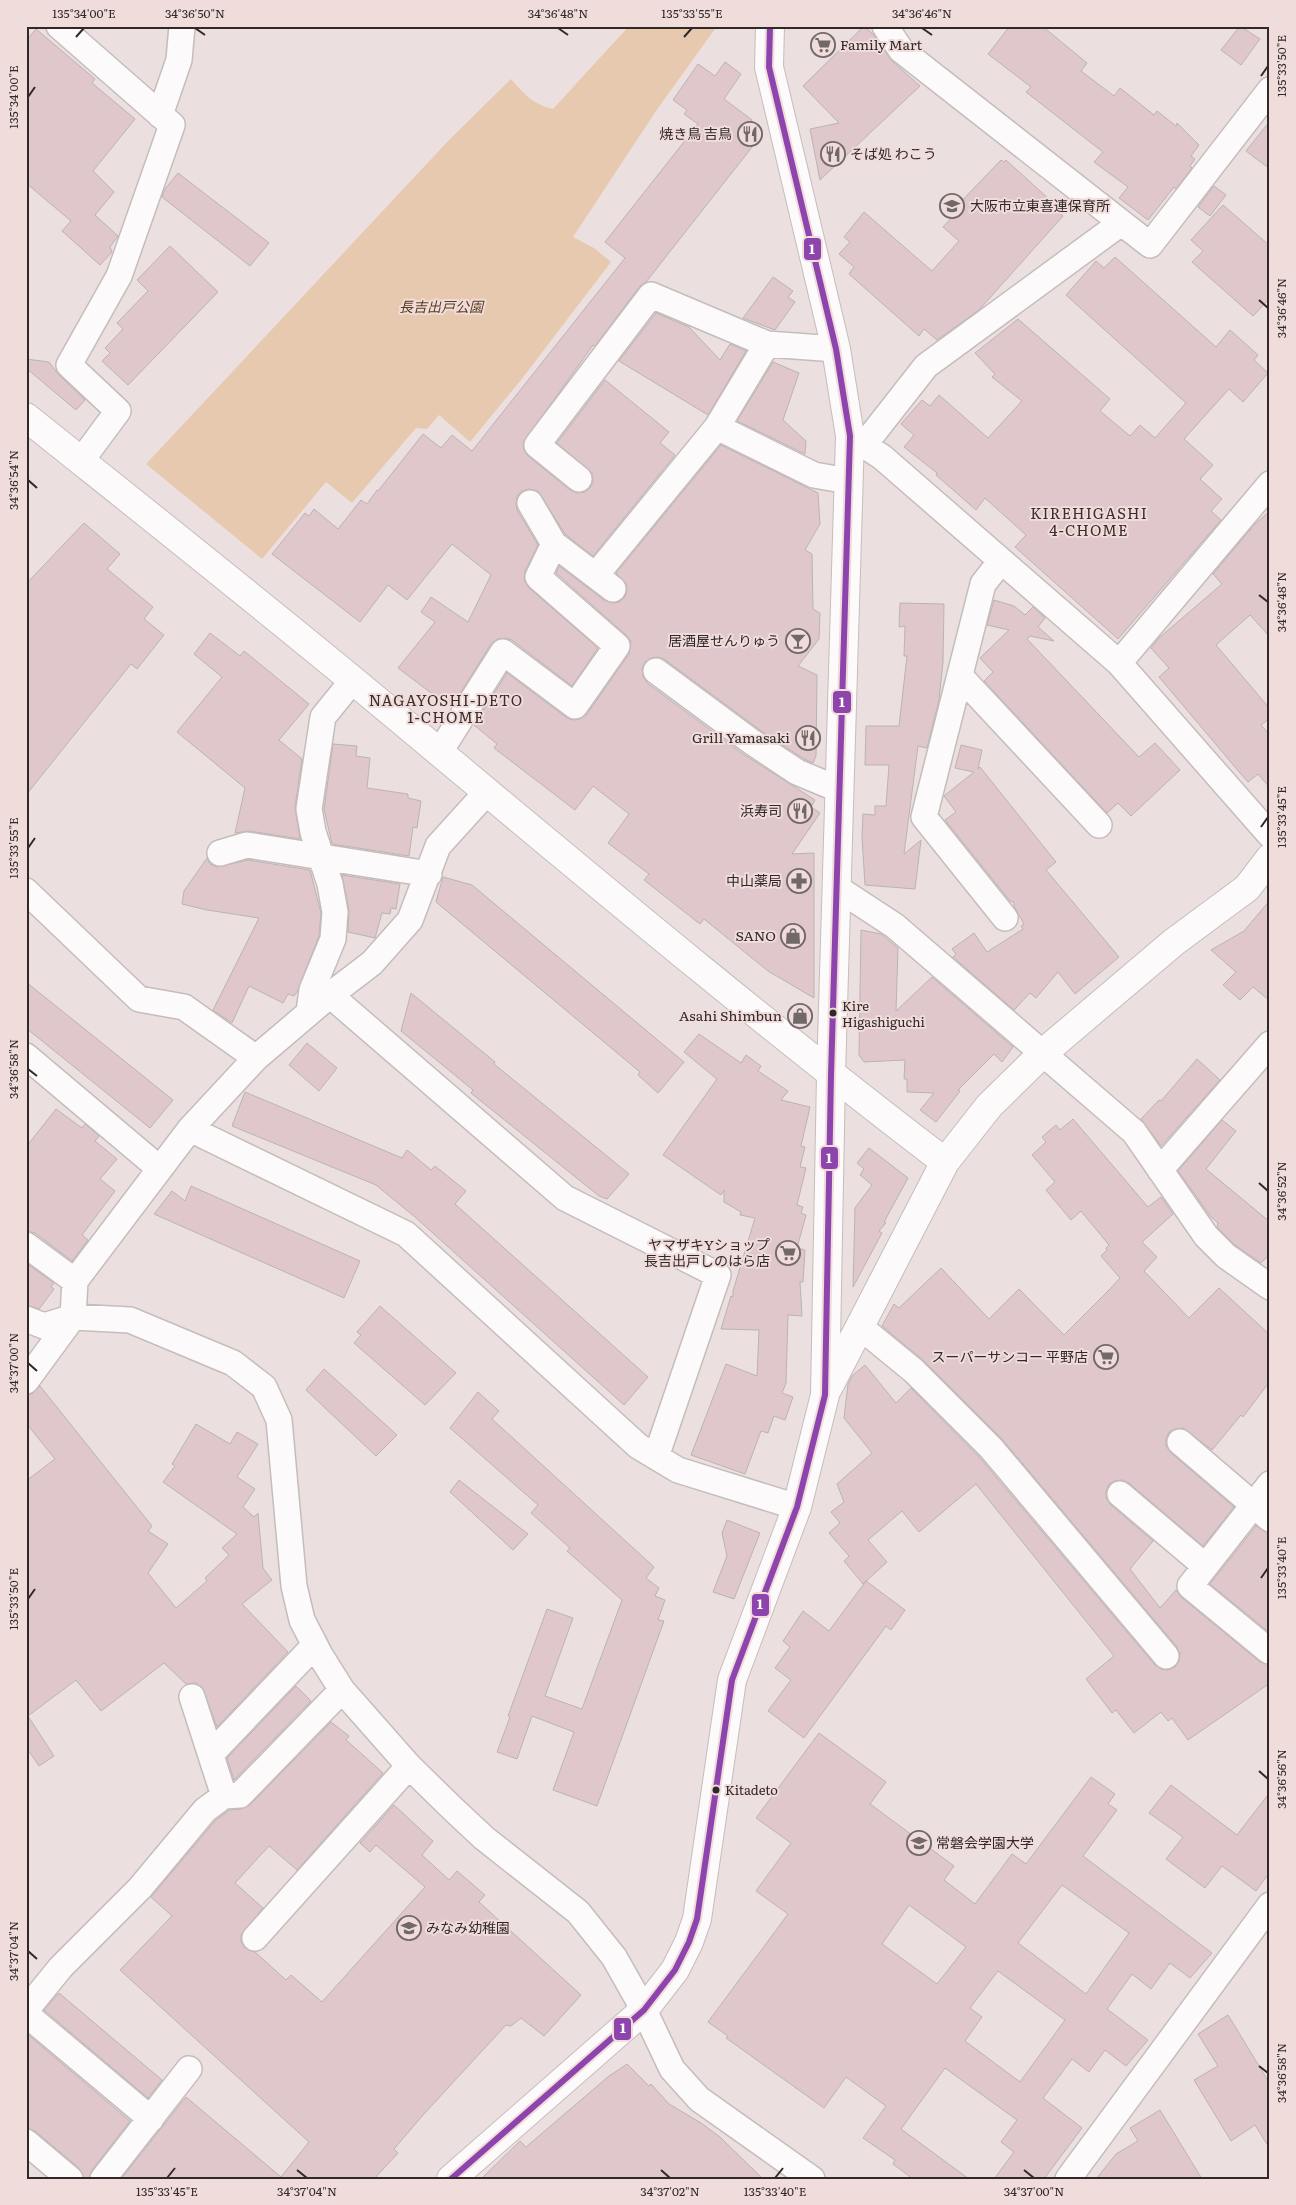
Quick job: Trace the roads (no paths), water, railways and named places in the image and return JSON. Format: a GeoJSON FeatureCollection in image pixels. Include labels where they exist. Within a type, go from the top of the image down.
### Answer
{"type":"FeatureCollection","features":[{"type":"Feature","properties":{"kind":"main road"},"geometry":{"type":"LineString","coordinates":[[452,2179],[644,2010],[675,1970],[689,1942],[697,1919],[732,1680],[797,1507],[824,1395],[848,481],[857,440],[769,67],[770,26]]}},
{"type":"Feature","properties":{"kind":"main road"},"geometry":{"type":"LineString","coordinates":[[26,417],[352,680],[486,793],[831,1075],[945,1162]]}},
{"type":"Feature","properties":{"kind":"main road"},"geometry":{"type":"LineString","coordinates":[[824,1395],[945,1162],[989,1106],[1043,1053],[1174,942],[1247,888],[1270,858]]}},
{"type":"Feature","properties":{"kind":"street"},"geometry":{"type":"LineString","coordinates":[[59,26],[172,125],[119,276],[69,365],[118,412],[81,461]]}},
{"type":"Feature","properties":{"kind":"street"},"geometry":{"type":"LineString","coordinates":[[160,115],[179,60],[182,26]]}},
{"type":"Feature","properties":{"kind":"street"},"geometry":{"type":"LineString","coordinates":[[885,26],[901,50],[1150,245],[1270,90]]}},
{"type":"Feature","properties":{"kind":"street"},"geometry":{"type":"LineString","coordinates":[[1121,223],[926,366],[857,440],[882,458],[1119,663],[1270,835]]}},
{"type":"Feature","properties":{"kind":"street"},"geometry":{"type":"LineString","coordinates":[[579,479],[537,445],[651,295],[767,344],[836,349]]}},
{"type":"Feature","properties":{"kind":"street"},"geometry":{"type":"LineString","coordinates":[[530,503],[554,544],[605,582],[717,427],[767,344]]}},
{"type":"Feature","properties":{"kind":"street"},"geometry":{"type":"LineString","coordinates":[[717,427],[814,476],[848,481]]}},
{"type":"Feature","properties":{"kind":"street"},"geometry":{"type":"LineString","coordinates":[[1119,663],[1270,484]]}},
{"type":"Feature","properties":{"kind":"street"},"geometry":{"type":"LineString","coordinates":[[439,753],[502,652],[576,706],[616,646],[538,577],[554,544]]}},
{"type":"Feature","properties":{"kind":"street"},"geometry":{"type":"LineString","coordinates":[[1002,561],[983,584],[924,817],[1005,918]]}},
{"type":"Feature","properties":{"kind":"street"},"geometry":{"type":"LineString","coordinates":[[656,671],[752,742],[790,767],[840,790]]}},
{"type":"Feature","properties":{"kind":"street"},"geometry":{"type":"LineString","coordinates":[[960,676],[1098,825]]}},
{"type":"Feature","properties":{"kind":"street"},"geometry":{"type":"LineString","coordinates":[[309,1012],[312,990],[333,939],[335,912],[330,884],[313,832],[309,809],[323,717],[352,680]]}},
{"type":"Feature","properties":{"kind":"street"},"geometry":{"type":"LineString","coordinates":[[26,1381],[74,1317],[75,1281],[190,1129],[256,1058],[309,1012],[372,963],[410,920],[438,846],[486,793]]}},
{"type":"Feature","properties":{"kind":"street"},"geometry":{"type":"LineString","coordinates":[[220,854],[247,844],[429,874]]}},
{"type":"Feature","properties":{"kind":"street"},"geometry":{"type":"LineString","coordinates":[[837,888],[895,926],[1134,1132],[1206,1236],[1226,1256],[1270,1287]]}},
{"type":"Feature","properties":{"kind":"street"},"geometry":{"type":"LineString","coordinates":[[26,891],[139,999],[184,1007],[256,1058]]}},
{"type":"Feature","properties":{"kind":"street"},"geometry":{"type":"LineString","coordinates":[[330,995],[565,1198],[718,1275],[656,1457]]}},
{"type":"Feature","properties":{"kind":"street"},"geometry":{"type":"LineString","coordinates":[[1160,1170],[1270,1044]]}},
{"type":"Feature","properties":{"kind":"street"},"geometry":{"type":"LineString","coordinates":[[26,1056],[160,1169]]}},
{"type":"Feature","properties":{"kind":"street"},"geometry":{"type":"LineString","coordinates":[[190,1129],[406,1234],[638,1446],[678,1470],[797,1507]]}},
{"type":"Feature","properties":{"kind":"street"},"geometry":{"type":"LineString","coordinates":[[26,1245],[75,1281]]}},
{"type":"Feature","properties":{"kind":"street"},"geometry":{"type":"LineString","coordinates":[[26,1318],[44,1326],[74,1317],[130,1320],[233,1363],[264,1387],[278,1420],[294,1586],[302,1620],[342,1690],[409,1766],[484,1838],[578,1912],[614,1957],[644,2010],[672,2069],[700,2099],[812,2179]]}},
{"type":"Feature","properties":{"kind":"street"},"geometry":{"type":"LineString","coordinates":[[860,1326],[914,1371],[991,1448],[1166,1656]]}},
{"type":"Feature","properties":{"kind":"street"},"geometry":{"type":"LineString","coordinates":[[1180,1442],[1262,1512]]}},
{"type":"Feature","properties":{"kind":"street"},"geometry":{"type":"LineString","coordinates":[[1269,1651],[1190,1586],[1206,1566],[1262,1512],[1270,1484]]}},
{"type":"Feature","properties":{"kind":"street"},"geometry":{"type":"LineString","coordinates":[[1120,1494],[1206,1566]]}},
{"type":"Feature","properties":{"kind":"street"},"geometry":{"type":"LineString","coordinates":[[211,1754],[315,1645]]}},
{"type":"Feature","properties":{"kind":"street"},"geometry":{"type":"LineString","coordinates":[[26,2010],[61,1967],[140,1888],[205,1810],[224,1796],[240,1795],[342,1690]]}},
{"type":"Feature","properties":{"kind":"street"},"geometry":{"type":"LineString","coordinates":[[192,1697],[224,1796]]}},
{"type":"Feature","properties":{"kind":"street"},"geometry":{"type":"LineString","coordinates":[[255,1938],[409,1766]]}},
{"type":"Feature","properties":{"kind":"street"},"geometry":{"type":"LineString","coordinates":[[1068,2179],[1270,1905]]}},
{"type":"Feature","properties":{"kind":"street"},"geometry":{"type":"LineString","coordinates":[[26,2014],[151,2119]]}},
{"type":"Feature","properties":{"kind":"street"},"geometry":{"type":"LineString","coordinates":[[103,2179],[189,2069]]}},
{"type":"Feature","properties":{"kind":"street"},"geometry":{"type":"LineString","coordinates":[[26,2142],[70,2179]]}},
{"type":"Feature","properties":{"kind":"place","name":"Family Mart"},"geometry":{"type":"Point","coordinates":[823,45]}},
{"type":"Feature","properties":{"kind":"place","name":"焼き鳥 吉鳥"},"geometry":{"type":"Point","coordinates":[750,134]}},
{"type":"Feature","properties":{"kind":"place","name":"そば処 わこう"},"geometry":{"type":"Point","coordinates":[833,154]}},
{"type":"Feature","properties":{"kind":"place","name":"大阪市立東喜連保育所"},"geometry":{"type":"Point","coordinates":[952,206]}},
{"type":"Feature","properties":{"kind":"place","name":"居酒屋せんりゅう"},"geometry":{"type":"Point","coordinates":[798,641]}},
{"type":"Feature","properties":{"kind":"place","name":"Grill Yamasaki"},"geometry":{"type":"Point","coordinates":[808,738]}},
{"type":"Feature","properties":{"kind":"place","name":"浜寿司"},"geometry":{"type":"Point","coordinates":[800,811]}},
{"type":"Feature","properties":{"kind":"place","name":"中山薬局"},"geometry":{"type":"Point","coordinates":[799,881]}},
{"type":"Feature","properties":{"kind":"place","name":"SANO"},"geometry":{"type":"Point","coordinates":[793,936]}},
{"type":"Feature","properties":{"kind":"place","name":"Kire Higashiguchi"},"geometry":{"type":"Point","coordinates":[833,1013]}},
{"type":"Feature","properties":{"kind":"place","name":"Asahi Shimbun"},"geometry":{"type":"Point","coordinates":[800,1016]}},
{"type":"Feature","properties":{"kind":"place","name":"ヤマザキYショップ 長吉出戸しのはら店"},"geometry":{"type":"Point","coordinates":[788,1253]}},
{"type":"Feature","properties":{"kind":"place","name":"スーパーサンコー 平野店"},"geometry":{"type":"Point","coordinates":[1106,1357]}},
{"type":"Feature","properties":{"kind":"place","name":"Kitadeto"},"geometry":{"type":"Point","coordinates":[716,1790]}},
{"type":"Feature","properties":{"kind":"place","name":"常磐会学園大学"},"geometry":{"type":"Point","coordinates":[919,1843]}},
{"type":"Feature","properties":{"kind":"place","name":"みなみ幼稚園"},"geometry":{"type":"Point","coordinates":[409,1928]}},
{"type":"Feature","properties":{"kind":"district","name":"KIREHIGASHI 4-CHOME"},"geometry":{"type":"Point","coordinates":[1089,522]}},
{"type":"Feature","properties":{"kind":"district","name":"NAGAYOSHI-DETO 1-CHOME"},"geometry":{"type":"Point","coordinates":[446,710]}},
{"type":"Feature","properties":{"kind":"park label","name":"長吉出戸公園"},"geometry":{"type":"Point","coordinates":[441,307]}}]}
